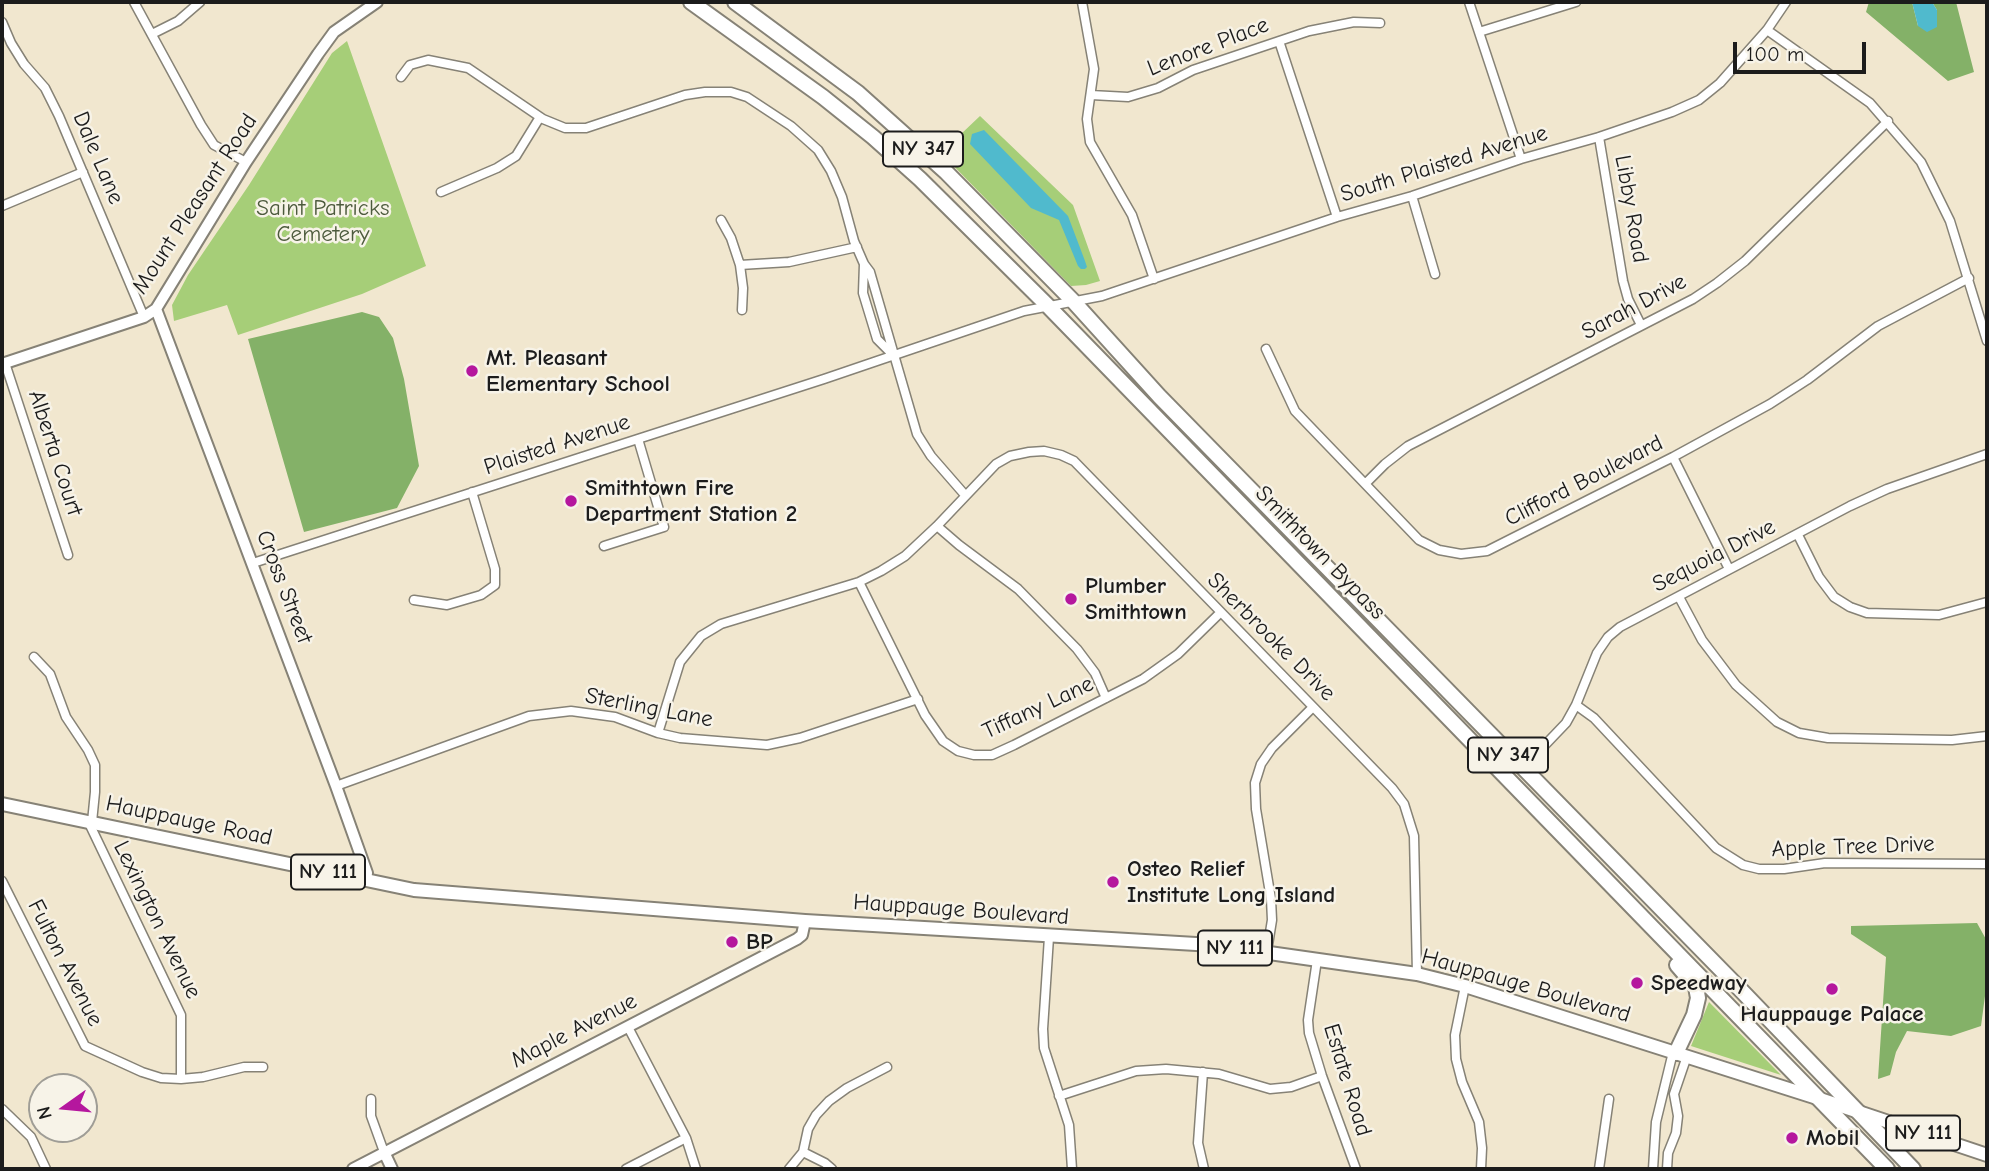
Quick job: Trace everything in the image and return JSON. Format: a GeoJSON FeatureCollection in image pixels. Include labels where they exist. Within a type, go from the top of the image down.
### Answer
{"type":"FeatureCollection","features":[{"type":"Feature","properties":{"kind":"highway","name":"Smithtown Bypass"},"geometry":{"type":"LineString","coordinates":[[691,2],[814,90],[920,179],[1048,306],[1887,1169]]}},
{"type":"Feature","properties":{"kind":"highway","name":"Smithtown Bypass"},"geometry":{"type":"LineString","coordinates":[[735,2],[883,113],[946,172],[1073,302],[1159,396],[1913,1169]]}},
{"type":"Feature","properties":{"kind":"highway"},"geometry":{"type":"LineString","coordinates":[[1647,922],[1649,932],[1696,987],[1696,1010],[1678,1054]]}},
{"type":"Feature","properties":{"kind":"main road","name":"Hauppauge Road"},"geometry":{"type":"LineString","coordinates":[[2,804],[414,890],[659,910]]}},
{"type":"Feature","properties":{"kind":"main road","name":"Hauppauge Boulevard"},"geometry":{"type":"LineString","coordinates":[[659,910],[1213,946],[1266,951],[1416,974],[1465,986],[1987,1155]]}},
{"type":"Feature","properties":{"kind":"street"},"geometry":{"type":"LineString","coordinates":[[134,2],[214,145],[246,162]]}},
{"type":"Feature","properties":{"kind":"street"},"geometry":{"type":"LineString","coordinates":[[152,34],[178,20],[200,2]]}},
{"type":"Feature","properties":{"kind":"street","name":"Mount Pleasant Road"},"geometry":{"type":"LineString","coordinates":[[3,364],[144,317],[156,309],[246,162],[330,38],[341,26],[377,2]]}},
{"type":"Feature","properties":{"kind":"street"},"geometry":{"type":"LineString","coordinates":[[1082,2],[1094,69],[1087,119],[1090,142],[1132,215],[1154,279]]}},
{"type":"Feature","properties":{"kind":"street"},"geometry":{"type":"LineString","coordinates":[[1469,2],[1521,159]]}},
{"type":"Feature","properties":{"kind":"street"},"geometry":{"type":"LineString","coordinates":[[1479,32],[1576,2]]}},
{"type":"Feature","properties":{"kind":"street","name":"South Plaisted Avenue"},"geometry":{"type":"LineString","coordinates":[[1073,302],[1102,296],[1337,217],[1412,196],[1672,112],[1699,100],[1743,60],[1768,30],[1786,2]]}},
{"type":"Feature","properties":{"kind":"street","name":"Dale Lane"},"geometry":{"type":"LineString","coordinates":[[2,22],[24,64],[45,88],[144,317]]}},
{"type":"Feature","properties":{"kind":"street","name":"Lenore Place"},"geometry":{"type":"LineString","coordinates":[[1091,95],[1128,97],[1158,88],[1194,70],[1309,31],[1354,22],[1380,23]]}},
{"type":"Feature","properties":{"kind":"street"},"geometry":{"type":"LineString","coordinates":[[1768,30],[1870,103],[1888,121],[1928,173],[1950,221],[1987,341]]}},
{"type":"Feature","properties":{"kind":"street"},"geometry":{"type":"LineString","coordinates":[[1279,41],[1337,217]]}},
{"type":"Feature","properties":{"kind":"street"},"geometry":{"type":"LineString","coordinates":[[401,77],[410,65],[428,61],[468,68],[540,117],[565,128],[586,128],[685,95],[731,92],[747,97],[791,126],[818,150],[831,171],[863,264],[863,293],[877,339],[893,355]]}},
{"type":"Feature","properties":{"kind":"street"},"geometry":{"type":"LineString","coordinates":[[441,192],[497,168],[516,156],[540,117]]}},
{"type":"Feature","properties":{"kind":"street","name":"Sarah Drive"},"geometry":{"type":"LineString","coordinates":[[1366,483],[1408,446],[1693,299],[1745,261],[1888,121]]}},
{"type":"Feature","properties":{"kind":"street","name":"Libby Road"},"geometry":{"type":"LineString","coordinates":[[1599,137],[1623,281],[1628,299],[1641,325]]}},
{"type":"Feature","properties":{"kind":"street"},"geometry":{"type":"LineString","coordinates":[[2,206],[83,172]]}},
{"type":"Feature","properties":{"kind":"street"},"geometry":{"type":"LineString","coordinates":[[1412,196],[1435,274]]}},
{"type":"Feature","properties":{"kind":"street"},"geometry":{"type":"LineString","coordinates":[[721,220],[731,237],[740,265],[742,310]]}},
{"type":"Feature","properties":{"kind":"street"},"geometry":{"type":"LineString","coordinates":[[740,265],[789,262],[857,247]]}},
{"type":"Feature","properties":{"kind":"street"},"geometry":{"type":"LineString","coordinates":[[863,264],[870,272],[917,434],[931,456],[965,495]]}},
{"type":"Feature","properties":{"kind":"street","name":"Clifford Boulevard"},"geometry":{"type":"LineString","coordinates":[[1266,349],[1296,411],[1419,540],[1439,551],[1461,554],[1487,551],[1673,457],[1770,404],[1807,380],[1878,326],[1969,278]]}},
{"type":"Feature","properties":{"kind":"street","name":"Plaisted Avenue"},"geometry":{"type":"LineString","coordinates":[[253,563],[1024,312],[1073,302]]}},
{"type":"Feature","properties":{"kind":"street","name":"Cross Street"},"geometry":{"type":"LineString","coordinates":[[156,309],[336,786],[367,873],[366,880]]}},
{"type":"Feature","properties":{"kind":"street"},"geometry":{"type":"LineString","coordinates":[[871,320],[883,317]]}},
{"type":"Feature","properties":{"kind":"street","name":"Alberta Court"},"geometry":{"type":"LineString","coordinates":[[3,364],[68,555]]}},
{"type":"Feature","properties":{"kind":"street"},"geometry":{"type":"LineString","coordinates":[[604,546],[664,527],[638,439]]}},
{"type":"Feature","properties":{"kind":"street","name":"Sherbrooke Drive"},"geometry":{"type":"LineString","coordinates":[[658,733],[680,662],[701,636],[721,624],[859,582],[905,556],[996,464],[1010,456],[1044,451],[1074,461],[1392,788],[1404,804],[1414,836],[1416,974]]}},
{"type":"Feature","properties":{"kind":"street","name":"Sequoia Drive"},"geometry":{"type":"LineString","coordinates":[[1522,769],[1566,723],[1597,653],[1619,627],[1887,489],[1987,454]]}},
{"type":"Feature","properties":{"kind":"street"},"geometry":{"type":"LineString","coordinates":[[1673,457],[1729,569]]}},
{"type":"Feature","properties":{"kind":"street"},"geometry":{"type":"LineString","coordinates":[[414,600],[447,605],[481,595],[495,585],[495,569],[472,492]]}},
{"type":"Feature","properties":{"kind":"street"},"geometry":{"type":"LineString","coordinates":[[937,526],[1018,589],[1077,649],[1095,673],[1106,698]]}},
{"type":"Feature","properties":{"kind":"street"},"geometry":{"type":"LineString","coordinates":[[1798,535],[1819,577],[1834,597],[1850,607],[1867,613],[1939,615],[1987,602]]}},
{"type":"Feature","properties":{"kind":"street","name":"Tiffany Lane"},"geometry":{"type":"LineString","coordinates":[[859,582],[925,715],[943,741],[958,751],[974,755],[992,755],[1143,679],[1178,654],[1220,613]]}},
{"type":"Feature","properties":{"kind":"street"},"geometry":{"type":"LineString","coordinates":[[1679,597],[1702,640],[1736,685],[1777,722],[1799,733],[1828,738],[1938,740],[1987,736]]}},
{"type":"Feature","properties":{"kind":"street"},"geometry":{"type":"LineString","coordinates":[[34,657],[50,674],[66,717],[95,765],[96,792],[90,821]]}},
{"type":"Feature","properties":{"kind":"street","name":"Sterling Lane"},"geometry":{"type":"LineString","coordinates":[[336,786],[529,716],[570,712],[615,717],[658,733],[692,739],[766,745],[800,738],[918,699]]}},
{"type":"Feature","properties":{"kind":"street","name":"Apple Tree Drive"},"geometry":{"type":"LineString","coordinates":[[1576,705],[1594,718],[1717,848],[1743,864],[1759,869],[1784,869],[1825,863],[1987,864]]}},
{"type":"Feature","properties":{"kind":"street"},"geometry":{"type":"LineString","coordinates":[[1266,951],[1272,919],[1271,899],[1256,809],[1255,783],[1261,764],[1272,748],[1313,707]]}},
{"type":"Feature","properties":{"kind":"street","name":"Lexington Avenue"},"geometry":{"type":"LineString","coordinates":[[90,821],[181,1015],[181,1079]]}},
{"type":"Feature","properties":{"kind":"street","name":"Fulton Avenue"},"geometry":{"type":"LineString","coordinates":[[2,883],[85,1046],[142,1072],[161,1077],[203,1077],[244,1067],[263,1067]]}},
{"type":"Feature","properties":{"kind":"street","name":"Maple Avenue"},"geometry":{"type":"LineString","coordinates":[[353,1169],[797,939],[802,934],[806,921]]}},
{"type":"Feature","properties":{"kind":"street"},"geometry":{"type":"LineString","coordinates":[[1049,937],[1043,1029],[1047,1062],[1069,1125],[1073,1151],[1072,1169]]}},
{"type":"Feature","properties":{"kind":"street","name":"Estate Road"},"geometry":{"type":"LineString","coordinates":[[1317,960],[1308,1020],[1309,1033],[1356,1169]]}},
{"type":"Feature","properties":{"kind":"street"},"geometry":{"type":"LineString","coordinates":[[1465,986],[1455,1035],[1456,1059],[1462,1082],[1479,1122],[1482,1148],[1480,1169]]}},
{"type":"Feature","properties":{"kind":"street"},"geometry":{"type":"LineString","coordinates":[[628,1027],[686,1138],[696,1169]]}},
{"type":"Feature","properties":{"kind":"street"},"geometry":{"type":"LineString","coordinates":[[1653,1169],[1662,1093],[1678,1054]]}},
{"type":"Feature","properties":{"kind":"street"},"geometry":{"type":"LineString","coordinates":[[1667,1169],[1668,1153],[1678,1116],[1674,1094],[1678,1054]]}},
{"type":"Feature","properties":{"kind":"street"},"geometry":{"type":"LineString","coordinates":[[789,1169],[803,1152],[808,1129],[816,1115],[829,1101],[847,1088],[887,1067]]}},
{"type":"Feature","properties":{"kind":"street"},"geometry":{"type":"LineString","coordinates":[[1059,1096],[1136,1071],[1166,1069],[1203,1072],[1239,1078],[1270,1089],[1291,1087],[1322,1076]]}},
{"type":"Feature","properties":{"kind":"street"},"geometry":{"type":"LineString","coordinates":[[1203,1072],[1198,1143],[1204,1169]]}},
{"type":"Feature","properties":{"kind":"street"},"geometry":{"type":"LineString","coordinates":[[371,1099],[371,1116],[392,1169]]}},
{"type":"Feature","properties":{"kind":"street"},"geometry":{"type":"LineString","coordinates":[[1599,1169],[1609,1099]]}},
{"type":"Feature","properties":{"kind":"street"},"geometry":{"type":"LineString","coordinates":[[2,1109],[31,1137],[46,1169]]}},
{"type":"Feature","properties":{"kind":"street"},"geometry":{"type":"LineString","coordinates":[[1655,1135],[1673,1139]]}},
{"type":"Feature","properties":{"kind":"street"},"geometry":{"type":"LineString","coordinates":[[626,1169],[686,1138]]}},
{"type":"Feature","properties":{"kind":"street"},"geometry":{"type":"LineString","coordinates":[[803,1152],[832,1169]]}},
{"type":"Feature","properties":{"kind":"green space"},"geometry":{"type":"Polygon","coordinates":[[[1869,2],[1912,2],[1918,26],[1937,10],[1932,2],[1956,2],[1974,72],[1948,81],[1866,12],[1869,2]]]}},
{"type":"Feature","properties":{"kind":"green space","name":"Saint Patricks Cemetery"},"geometry":{"type":"Polygon","coordinates":[[[347,41],[426,266],[362,294],[238,335],[227,305],[174,321],[172,305],[188,275],[249,185],[332,53],[347,41]]]}},
{"type":"Feature","properties":{"kind":"green space"},"geometry":{"type":"Polygon","coordinates":[[[980,116],[1073,205],[1100,281],[1071,286],[941,153],[980,116]]]}},
{"type":"Feature","properties":{"kind":"green space"},"geometry":{"type":"Polygon","coordinates":[[[362,312],[379,317],[393,338],[404,379],[419,466],[397,508],[304,532],[248,339],[362,312]]]}},
{"type":"Feature","properties":{"kind":"green space"},"geometry":{"type":"Polygon","coordinates":[[[1977,923],[1987,941],[1987,981],[1981,1026],[1951,1036],[1907,1031],[1896,1052],[1890,1075],[1878,1079],[1886,957],[1851,934],[1851,926],[1977,923]]]}},
{"type":"Feature","properties":{"kind":"green space"},"geometry":{"type":"Polygon","coordinates":[[[1709,1002],[1781,1075],[1691,1046],[1709,1002]]]}},
{"type":"Feature","properties":{"kind":"water"},"geometry":{"type":"Polygon","coordinates":[[[1912,2],[1932,2],[1937,10],[1937,27],[1927,32],[1918,26],[1912,2]]]}},
{"type":"Feature","properties":{"kind":"water"},"geometry":{"type":"Polygon","coordinates":[[[984,130],[1068,216],[1087,267],[1085,269],[1078,266],[1059,220],[1031,208],[970,144],[972,134],[984,130]]]}},
{"type":"Feature","properties":{"kind":"place","name":"Mt. Pleasant Elementary School"},"geometry":{"type":"Point","coordinates":[472,371]}},
{"type":"Feature","properties":{"kind":"place","name":"Smithtown Fire Department Station 2"},"geometry":{"type":"Point","coordinates":[571,501]}},
{"type":"Feature","properties":{"kind":"place","name":"Plumber Smithtown"},"geometry":{"type":"Point","coordinates":[1071,599]}},
{"type":"Feature","properties":{"kind":"place","name":"Osteo Relief Institute Long Island"},"geometry":{"type":"Point","coordinates":[1113,882]}},
{"type":"Feature","properties":{"kind":"place","name":"BP"},"geometry":{"type":"Point","coordinates":[732,942]}},
{"type":"Feature","properties":{"kind":"place","name":"Speedway"},"geometry":{"type":"Point","coordinates":[1637,983]}},
{"type":"Feature","properties":{"kind":"place","name":"Hauppauge Palace"},"geometry":{"type":"Point","coordinates":[1832,989]}},
{"type":"Feature","properties":{"kind":"place","name":"Mobil"},"geometry":{"type":"Point","coordinates":[1792,1138]}}]}
